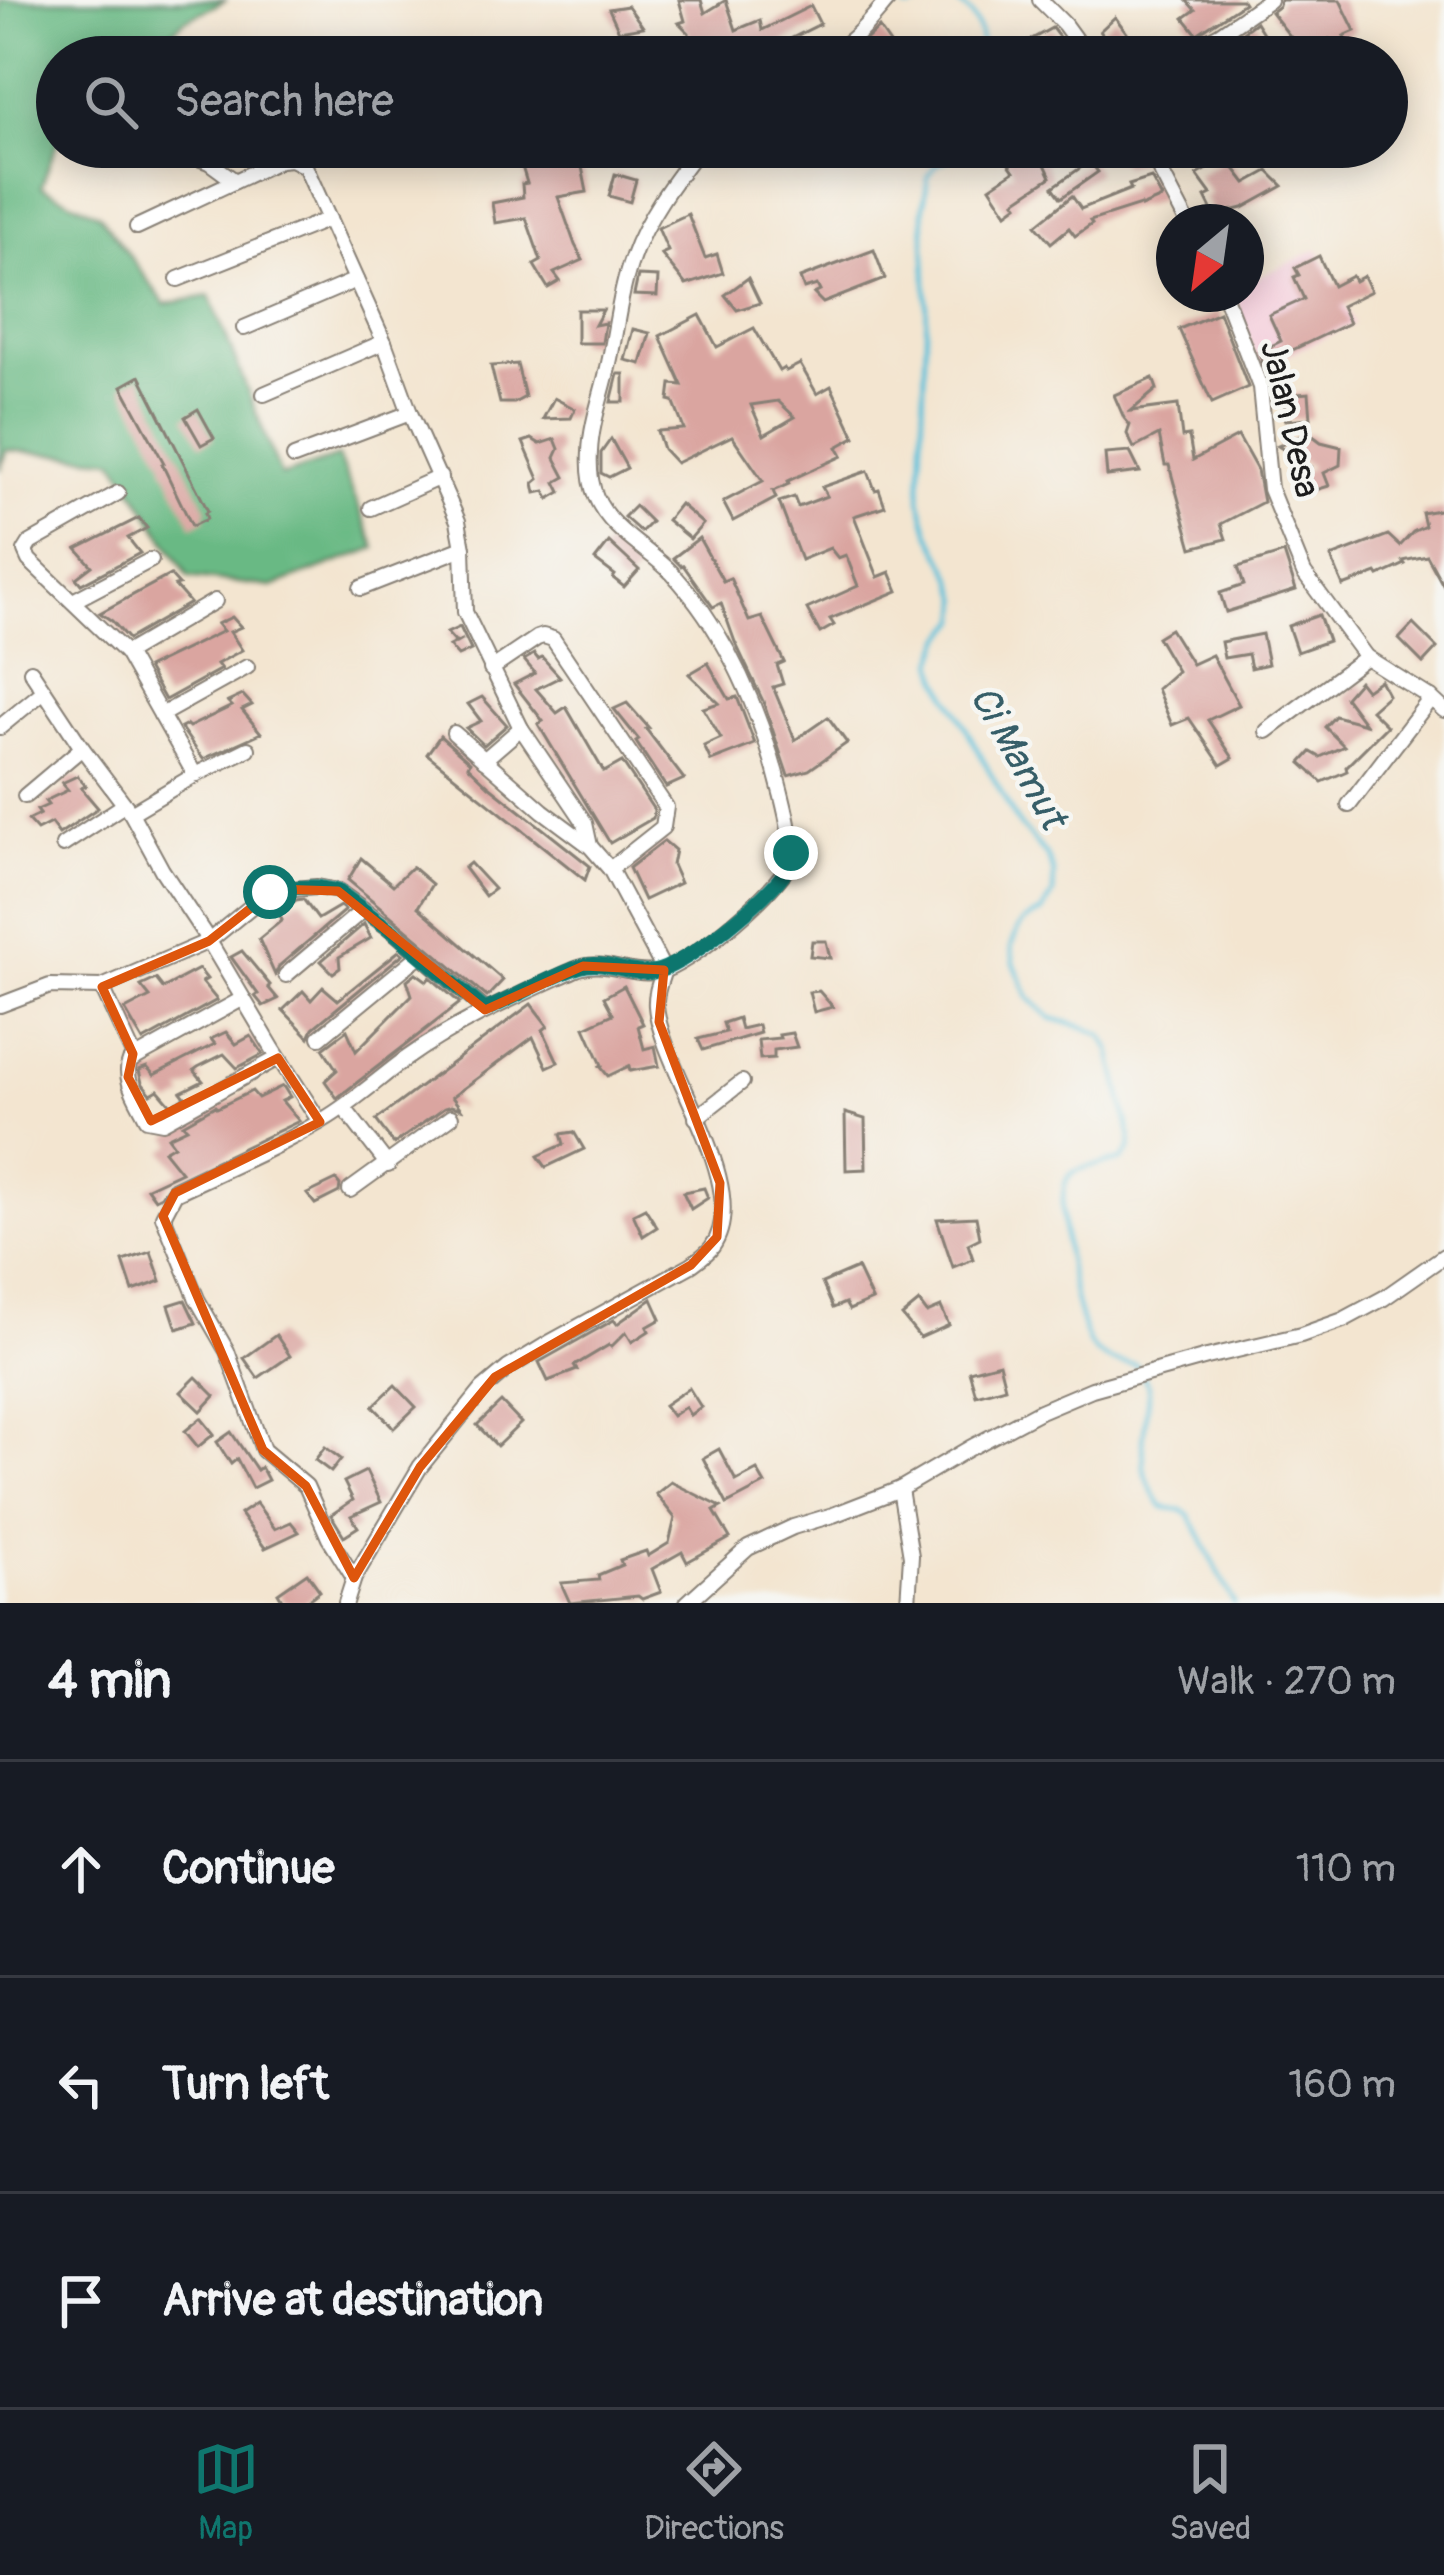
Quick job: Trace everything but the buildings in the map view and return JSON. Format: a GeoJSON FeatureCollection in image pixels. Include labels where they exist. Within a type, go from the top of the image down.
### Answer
{"type":"FeatureCollection","features":[{"type":"Feature","properties":{"kind":"street"},"geometry":{"type":"LineString","coordinates":[[856,36],[888,0]]}},
{"type":"Feature","properties":{"kind":"street"},"geometry":{"type":"LineString","coordinates":[[1216,36],[1269,0]]}},
{"type":"Feature","properties":{"kind":"street"},"geometry":{"type":"LineString","coordinates":[[1050,3],[1074,36]]}},
{"type":"Feature","properties":{"kind":"street"},"geometry":{"type":"LineString","coordinates":[[217,168],[235,181]]}},
{"type":"Feature","properties":{"kind":"street"},"geometry":{"type":"LineString","coordinates":[[136,227],[263,168]]}},
{"type":"Feature","properties":{"kind":"street"},"geometry":{"type":"LineString","coordinates":[[306,168],[458,521],[465,612],[520,728],[585,823],[590,845]]}},
{"type":"Feature","properties":{"kind":"street"},"geometry":{"type":"LineString","coordinates":[[354,1578],[329,1538],[306,1486],[263,1450],[226,1351],[197,1298],[164,1216],[175,1193],[344,1108],[405,1059],[485,1010],[583,966],[602,964],[636,973],[664,970],[712,939],[772,888],[789,865],[789,825],[770,750],[727,648],[695,599],[667,568],[602,510],[590,476],[590,449],[633,254],[684,168]]}},
{"type":"Feature","properties":{"kind":"street"},"geometry":{"type":"LineString","coordinates":[[1159,168],[1178,204]]}},
{"type":"Feature","properties":{"kind":"street"},"geometry":{"type":"LineString","coordinates":[[178,279],[329,219]]}},
{"type":"Feature","properties":{"kind":"street"},"geometry":{"type":"LineString","coordinates":[[244,328],[356,280]]}},
{"type":"Feature","properties":{"kind":"street","name":"Jalan Desa"},"geometry":{"type":"LineString","coordinates":[[1231,312],[1260,387],[1270,490],[1304,573],[1366,657],[1444,710]]}},
{"type":"Feature","properties":{"kind":"street"},"geometry":{"type":"LineString","coordinates":[[265,394],[384,342]]}},
{"type":"Feature","properties":{"kind":"street"},"geometry":{"type":"LineString","coordinates":[[294,457],[410,413]]}},
{"type":"Feature","properties":{"kind":"street"},"geometry":{"type":"LineString","coordinates":[[371,508],[440,477]]}},
{"type":"Feature","properties":{"kind":"street"},"geometry":{"type":"LineString","coordinates":[[118,494],[27,546],[26,555],[126,653],[195,775]]}},
{"type":"Feature","properties":{"kind":"street"},"geometry":{"type":"LineString","coordinates":[[361,588],[463,548]]}},
{"type":"Feature","properties":{"kind":"street"},"geometry":{"type":"LineString","coordinates":[[73,602],[151,560]]}},
{"type":"Feature","properties":{"kind":"street"},"geometry":{"type":"LineString","coordinates":[[126,653],[215,602]]}},
{"type":"Feature","properties":{"kind":"street"},"geometry":{"type":"LineString","coordinates":[[491,669],[537,638],[553,639],[666,807],[663,827],[610,869]]}},
{"type":"Feature","properties":{"kind":"street"},"geometry":{"type":"LineString","coordinates":[[1267,731],[1366,657]]}},
{"type":"Feature","properties":{"kind":"street"},"geometry":{"type":"LineString","coordinates":[[161,715],[247,667]]}},
{"type":"Feature","properties":{"kind":"street"},"geometry":{"type":"LineString","coordinates":[[31,671],[128,809],[320,1122]]}},
{"type":"Feature","properties":{"kind":"street"},"geometry":{"type":"LineString","coordinates":[[0,727],[44,691]]}},
{"type":"Feature","properties":{"kind":"street"},"geometry":{"type":"LineString","coordinates":[[1349,805],[1431,698]]}},
{"type":"Feature","properties":{"kind":"street"},"geometry":{"type":"LineString","coordinates":[[484,760],[520,728]]}},
{"type":"Feature","properties":{"kind":"street"},"geometry":{"type":"LineString","coordinates":[[346,1603],[354,1578],[420,1467],[465,1408],[495,1377],[691,1265],[718,1237],[722,1206],[710,1146],[659,1022],[656,991],[664,970],[610,869],[590,845],[543,812],[454,733]]}},
{"type":"Feature","properties":{"kind":"street"},"geometry":{"type":"LineString","coordinates":[[25,796],[82,748]]}},
{"type":"Feature","properties":{"kind":"street"},"geometry":{"type":"LineString","coordinates":[[63,845],[248,749]]}},
{"type":"Feature","properties":{"kind":"street"},"geometry":{"type":"LineString","coordinates":[[0,1005],[50,986],[102,987],[209,940],[275,889],[328,887],[421,954],[485,1010]]}},
{"type":"Feature","properties":{"kind":"street"},"geometry":{"type":"LineString","coordinates":[[286,975],[363,910]]}},
{"type":"Feature","properties":{"kind":"street"},"geometry":{"type":"LineString","coordinates":[[320,1037],[421,954]]}},
{"type":"Feature","properties":{"kind":"street"},"geometry":{"type":"LineString","coordinates":[[102,987],[134,1056]]}},
{"type":"Feature","properties":{"kind":"street"},"geometry":{"type":"LineString","coordinates":[[242,999],[134,1056],[126,1066],[147,1119],[163,1122],[278,1058]]}},
{"type":"Feature","properties":{"kind":"street"},"geometry":{"type":"LineString","coordinates":[[696,1118],[742,1082]]}},
{"type":"Feature","properties":{"kind":"street"},"geometry":{"type":"LineString","coordinates":[[344,1108],[388,1165]]}},
{"type":"Feature","properties":{"kind":"street"},"geometry":{"type":"LineString","coordinates":[[350,1190],[452,1117]]}},
{"type":"Feature","properties":{"kind":"street"},"geometry":{"type":"LineString","coordinates":[[687,1603],[748,1548],[900,1489],[1040,1412],[1092,1389],[1342,1320],[1384,1298],[1444,1256]]}},
{"type":"Feature","properties":{"kind":"street"},"geometry":{"type":"LineString","coordinates":[[900,1489],[911,1556],[908,1603]]}},
{"type":"Feature","properties":{"kind":"highlighted area"},"geometry":{"type":"Polygon","coordinates":[[[275,889],[338,891],[485,1010],[583,966],[664,970],[659,1022],[720,1183],[717,1237],[691,1265],[495,1377],[420,1467],[354,1578],[306,1486],[263,1450],[163,1216],[175,1193],[320,1122],[278,1058],[151,1121],[128,1077],[133,1054],[102,987],[209,941],[275,889]]]}},
{"type":"Feature","properties":{"kind":"shaded area"},"geometry":{"type":"Polygon","coordinates":[[[1318,249],[1354,324],[1260,368],[1240,312],[1264,312],[1264,274],[1318,249]]]}},
{"type":"Feature","properties":{"kind":"green space"},"geometry":{"type":"Polygon","coordinates":[[[0,0],[227,0],[185,20],[167,36],[36,36],[36,168],[48,168],[41,187],[99,214],[165,304],[210,296],[281,476],[338,457],[376,548],[272,587],[189,577],[114,459],[6,450],[0,470],[0,0]]]}},
{"type":"Feature","properties":{"kind":"waterway","name":"Ci Mamut"},"geometry":{"type":"LineString","coordinates":[[896,0],[909,9],[931,0]]}},
{"type":"Feature","properties":{"kind":"waterway","name":"Ci Mamut"},"geometry":{"type":"LineString","coordinates":[[952,0],[967,10],[980,36]]}},
{"type":"Feature","properties":{"kind":"waterway","name":"Ci Mamut"},"geometry":{"type":"LineString","coordinates":[[934,168],[923,211],[927,304],[920,499],[929,531],[961,600],[959,620],[943,639],[935,662],[940,680],[1017,822],[1047,856],[1054,873],[1053,894],[1042,912],[1017,931],[1011,947],[1014,963],[1029,998],[1051,1018],[1102,1035],[1111,1050],[1131,1139],[1122,1160],[1073,1173],[1064,1189],[1068,1262],[1086,1336],[1107,1359],[1136,1365],[1149,1386],[1143,1441],[1144,1469],[1152,1491],[1162,1507],[1190,1516],[1234,1603]]}},
{"type":"Feature","properties":{"kind":"route"},"geometry":{"type":"LineString","coordinates":[[270,892],[317,887],[338,891],[485,1010],[583,966],[602,964],[636,973],[674,966],[772,888],[789,865],[791,853]]}}]}
